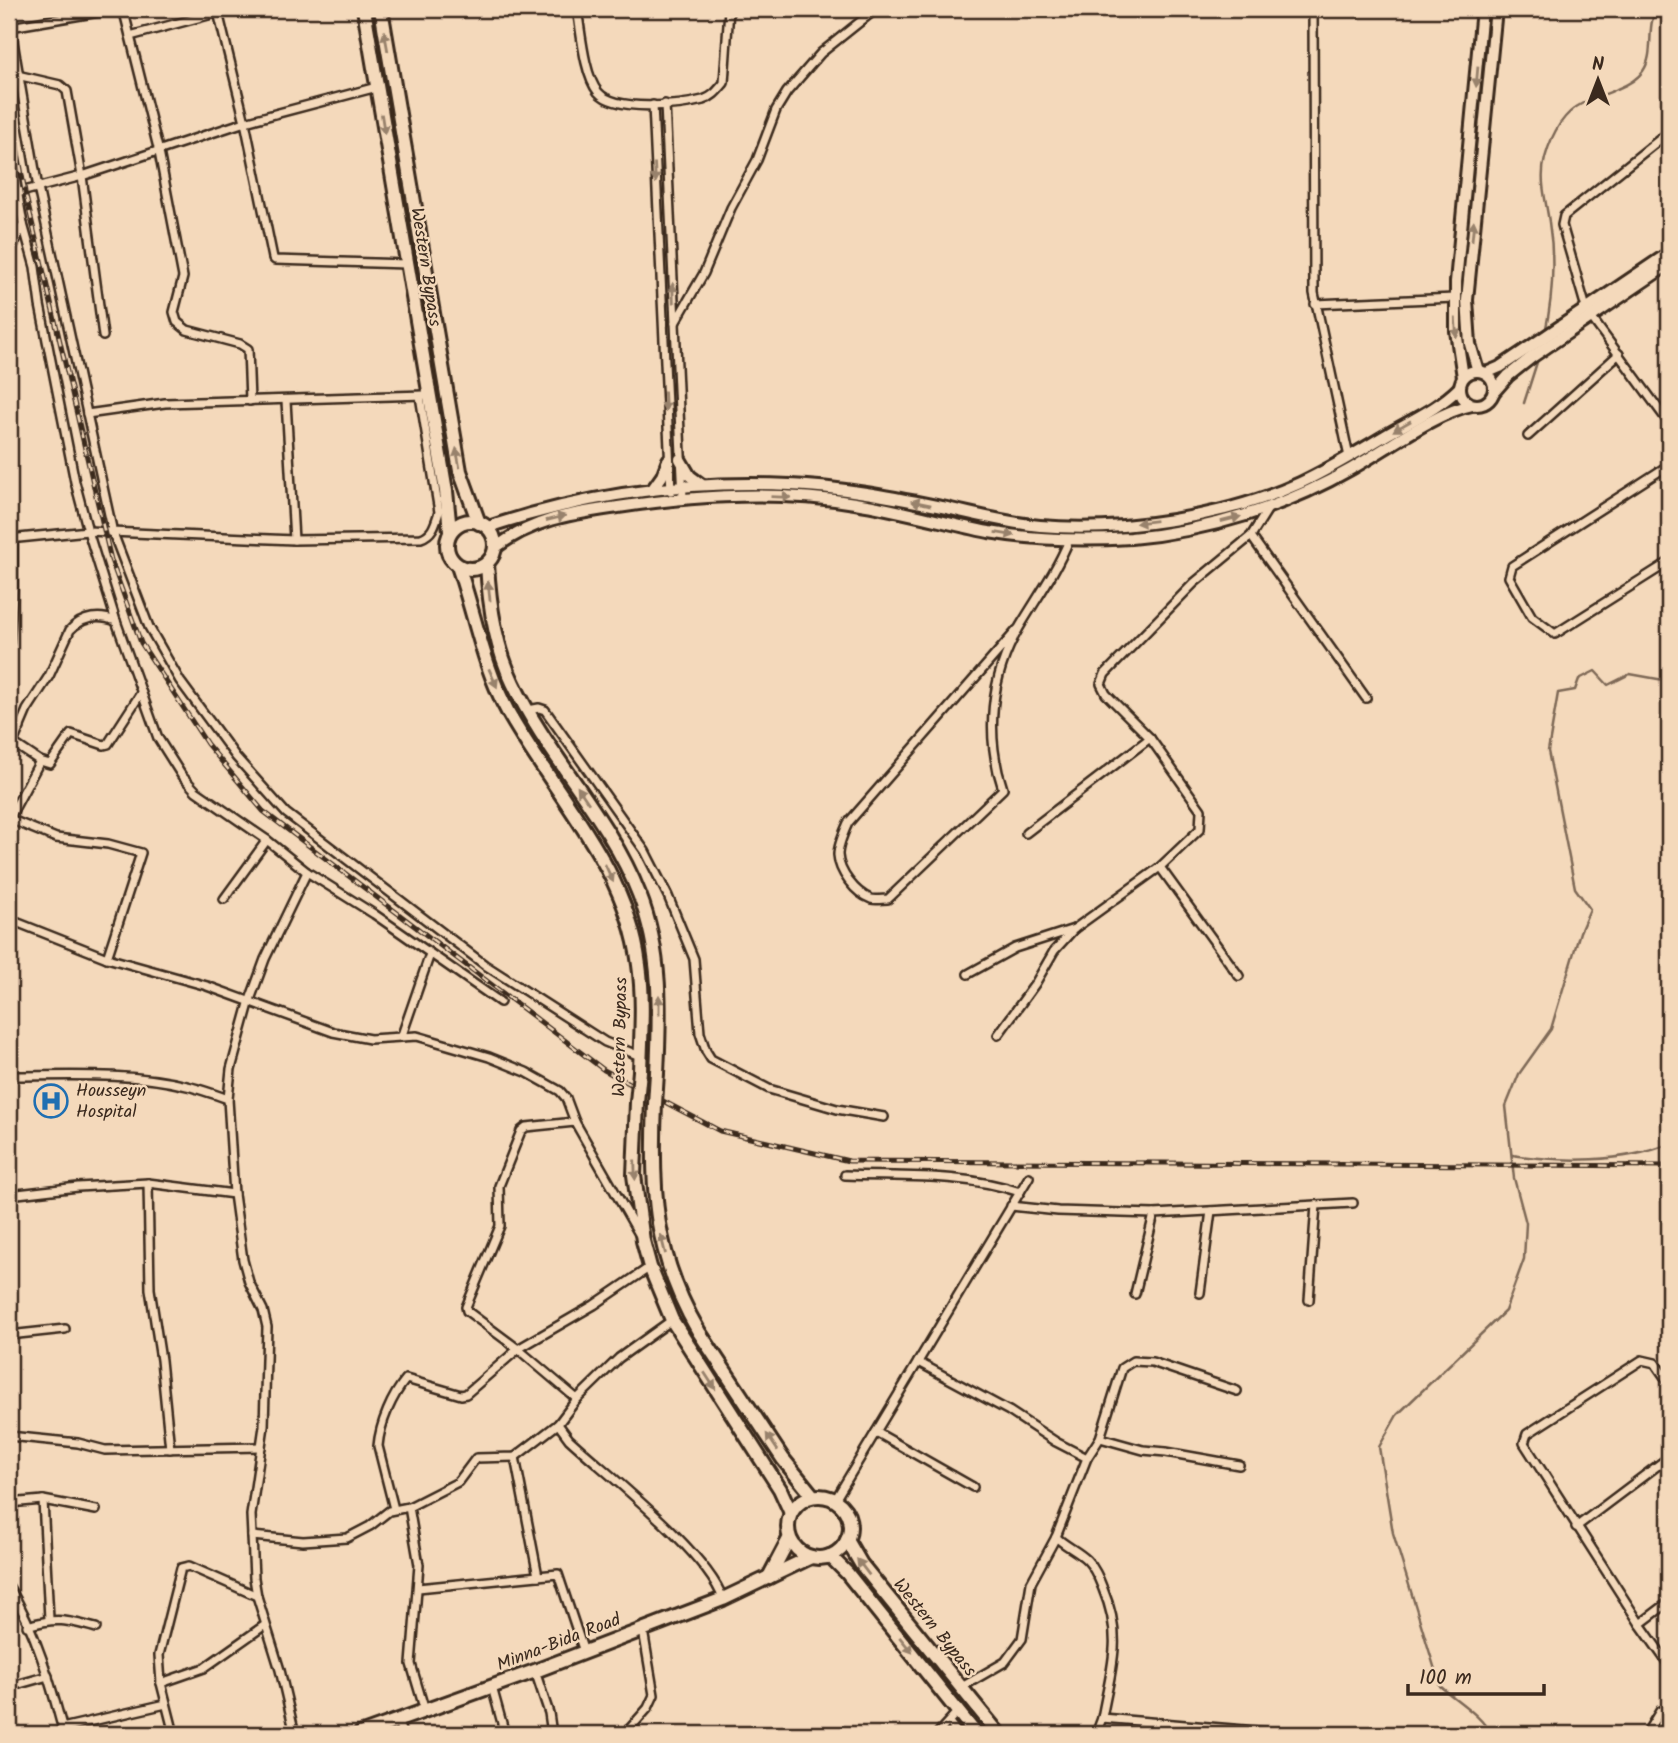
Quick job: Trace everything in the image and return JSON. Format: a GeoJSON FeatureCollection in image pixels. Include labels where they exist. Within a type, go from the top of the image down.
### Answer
{"type":"FeatureCollection","features":[{"type":"Feature","properties":{"kind":"main road","name":"Western Bypass"},"geometry":{"type":"LineString","coordinates":[[364,9],[407,264],[424,395],[446,491],[450,531]]}},
{"type":"Feature","properties":{"kind":"main road","name":"Western Bypass"},"geometry":{"type":"LineString","coordinates":[[381,9],[460,471],[483,525]]}},
{"type":"Feature","properties":{"kind":"main road"},"geometry":{"type":"LineString","coordinates":[[1472,405],[1462,398],[1455,298],[1482,9]]}},
{"type":"Feature","properties":{"kind":"main road"},"geometry":{"type":"LineString","coordinates":[[1494,392],[1492,379],[1482,372],[1470,344],[1466,300],[1496,9]]}},
{"type":"Feature","properties":{"kind":"main road"},"geometry":{"type":"LineString","coordinates":[[495,548],[523,530],[554,517],[677,493],[704,485],[833,488],[1029,524],[1073,527],[1177,518],[1244,502],[1300,482],[1349,457],[1438,405],[1472,371],[1482,372],[1500,367],[1542,345],[1669,253]]}},
{"type":"Feature","properties":{"kind":"main road"},"geometry":{"type":"LineString","coordinates":[[483,525],[495,539],[495,548],[487,563],[475,569],[458,566],[447,550],[450,531],[467,521],[483,525],[550,507],[652,490],[831,500],[1000,533],[1069,540],[1168,533],[1268,509],[1348,471],[1442,416],[1472,405],[1483,404],[1508,376],[1532,357],[1549,333],[1669,264]]}},
{"type":"Feature","properties":{"kind":"main road"},"geometry":{"type":"LineString","coordinates":[[680,459],[690,476],[704,485]]}},
{"type":"Feature","properties":{"kind":"main road"},"geometry":{"type":"LineString","coordinates":[[652,490],[662,477],[668,460]]}},
{"type":"Feature","properties":{"kind":"main road","name":"Western Bypass"},"geometry":{"type":"LineString","coordinates":[[487,563],[490,602],[501,650],[512,682],[607,831],[639,894],[651,931],[658,965],[655,1195],[661,1239],[668,1265],[699,1332],[783,1459],[813,1496]]}},
{"type":"Feature","properties":{"kind":"main road","name":"Western Bypass"},"geometry":{"type":"LineString","coordinates":[[458,566],[483,654],[508,710],[590,838],[623,904],[639,963],[642,1022],[634,1175],[643,1241],[650,1267],[672,1320],[780,1489],[791,1513]]}},
{"type":"Feature","properties":{"kind":"main road"},"geometry":{"type":"LineString","coordinates":[[813,1496],[835,1500],[850,1522],[843,1547],[830,1556],[811,1558],[802,1554],[789,1539],[787,1530],[791,1513],[804,1500],[813,1496]]}},
{"type":"Feature","properties":{"kind":"main road"},"geometry":{"type":"LineString","coordinates":[[769,1577],[789,1539]]}},
{"type":"Feature","properties":{"kind":"main road","name":"Western Bypass"},"geometry":{"type":"LineString","coordinates":[[847,1540],[861,1564],[999,1734]]}},
{"type":"Feature","properties":{"kind":"main road","name":"Western Bypass"},"geometry":{"type":"LineString","coordinates":[[830,1556],[847,1573],[976,1734]]}},
{"type":"Feature","properties":{"kind":"main road","name":"Minna-Bida Road"},"geometry":{"type":"LineString","coordinates":[[360,1734],[426,1712],[723,1599],[811,1558]]}},
{"type":"Feature","properties":{"kind":"street"},"geometry":{"type":"LineString","coordinates":[[250,401],[248,349],[240,344],[187,330],[177,322],[174,312],[183,277],[159,152],[124,12],[110,9],[10,23],[38,188],[113,533],[149,627],[180,681],[236,757],[286,813],[485,965],[605,1042],[640,1056]]}},
{"type":"Feature","properties":{"kind":"street"},"geometry":{"type":"LineString","coordinates":[[130,36],[231,9]]}},
{"type":"Feature","properties":{"kind":"street"},"geometry":{"type":"LineString","coordinates":[[577,9],[591,82],[600,95],[613,103],[653,105],[705,99],[718,92],[724,83],[729,9]]}},
{"type":"Feature","properties":{"kind":"street"},"geometry":{"type":"LineString","coordinates":[[674,324],[704,273],[730,208],[757,160],[776,110],[787,92],[821,52],[876,9]]}},
{"type":"Feature","properties":{"kind":"street"},"geometry":{"type":"LineString","coordinates":[[1313,9],[1315,304],[1349,457]]}},
{"type":"Feature","properties":{"kind":"street"},"geometry":{"type":"LineString","coordinates":[[218,12],[275,260],[407,264]]}},
{"type":"Feature","properties":{"kind":"street"},"geometry":{"type":"LineString","coordinates":[[17,75],[65,87],[82,176],[103,336]]}},
{"type":"Feature","properties":{"kind":"street"},"geometry":{"type":"LineString","coordinates":[[9,195],[82,176],[245,122],[377,87]]}},
{"type":"Feature","properties":{"kind":"street"},"geometry":{"type":"LineString","coordinates":[[665,104],[680,459],[677,493]]}},
{"type":"Feature","properties":{"kind":"street"},"geometry":{"type":"LineString","coordinates":[[653,105],[668,460],[677,493]]}},
{"type":"Feature","properties":{"kind":"street"},"geometry":{"type":"LineString","coordinates":[[1669,132],[1564,216],[1562,225],[1589,312],[1666,413],[1669,423]]}},
{"type":"Feature","properties":{"kind":"street"},"geometry":{"type":"LineString","coordinates":[[9,144],[67,441],[88,531],[116,621],[158,738],[182,776],[196,791],[267,840],[307,872],[500,1002]]}},
{"type":"Feature","properties":{"kind":"street"},"geometry":{"type":"LineString","coordinates":[[9,254],[23,224]]}},
{"type":"Feature","properties":{"kind":"street"},"geometry":{"type":"LineString","coordinates":[[1315,304],[1455,298]]}},
{"type":"Feature","properties":{"kind":"street"},"geometry":{"type":"LineString","coordinates":[[1528,436],[1619,354]]}},
{"type":"Feature","properties":{"kind":"street"},"geometry":{"type":"LineString","coordinates":[[9,649],[11,539],[88,531],[294,540],[421,538],[428,536],[434,528],[439,512],[424,395],[165,403],[87,414]]}},
{"type":"Feature","properties":{"kind":"street"},"geometry":{"type":"LineString","coordinates":[[286,401],[294,540]]}},
{"type":"Feature","properties":{"kind":"street"},"geometry":{"type":"LineString","coordinates":[[1669,465],[1512,566],[1508,577],[1532,617],[1555,634],[1669,562]]}},
{"type":"Feature","properties":{"kind":"street"},"geometry":{"type":"LineString","coordinates":[[998,1035],[1035,984],[1054,951],[1074,929],[1160,867],[1200,829],[1201,810],[1150,738],[1106,694],[1101,684],[1105,674],[1194,583],[1251,536],[1268,509]]}},
{"type":"Feature","properties":{"kind":"street"},"geometry":{"type":"LineString","coordinates":[[1251,536],[1366,698]]}},
{"type":"Feature","properties":{"kind":"street"},"geometry":{"type":"LineString","coordinates":[[1017,630],[848,823],[838,855],[845,874],[855,888],[871,899],[888,899],[1003,789],[995,767],[992,729],[994,695],[1017,630],[1060,561],[1069,540]]}},
{"type":"Feature","properties":{"kind":"street"},"geometry":{"type":"LineString","coordinates":[[116,621],[94,617],[75,624],[70,630],[49,676],[27,710],[14,744],[47,764],[53,762],[74,733],[104,745],[108,744],[141,693]]}},
{"type":"Feature","properties":{"kind":"street"},"geometry":{"type":"LineString","coordinates":[[528,710],[539,708],[550,716],[645,851],[668,896],[694,959],[700,1033],[711,1059],[769,1088],[836,1109],[884,1116]]}},
{"type":"Feature","properties":{"kind":"street"},"geometry":{"type":"LineString","coordinates":[[9,724],[20,728]]}},
{"type":"Feature","properties":{"kind":"street"},"geometry":{"type":"LineString","coordinates":[[1026,834],[1150,738]]}},
{"type":"Feature","properties":{"kind":"street"},"geometry":{"type":"LineString","coordinates":[[40,761],[11,815],[12,820],[55,838],[108,844],[141,853],[107,958]]}},
{"type":"Feature","properties":{"kind":"street"},"geometry":{"type":"LineString","coordinates":[[224,899],[267,840]]}},
{"type":"Feature","properties":{"kind":"street"},"geometry":{"type":"LineString","coordinates":[[1160,867],[1239,976]]}},
{"type":"Feature","properties":{"kind":"street"},"geometry":{"type":"LineString","coordinates":[[295,1734],[280,1670],[257,1596],[251,1515],[264,1426],[267,1327],[243,1260],[234,1194],[228,1099],[231,1069],[250,1000],[265,959],[307,872]]}},
{"type":"Feature","properties":{"kind":"street"},"geometry":{"type":"LineString","coordinates":[[9,916],[16,922],[107,958],[250,1000],[333,1032],[370,1039],[402,1035],[425,1038],[489,1057],[526,1072],[560,1091],[566,1098],[575,1122],[643,1241]]}},
{"type":"Feature","properties":{"kind":"street"},"geometry":{"type":"LineString","coordinates":[[968,974],[1015,948],[1074,929]]}},
{"type":"Feature","properties":{"kind":"street"},"geometry":{"type":"LineString","coordinates":[[402,1035],[430,954]]}},
{"type":"Feature","properties":{"kind":"street"},"geometry":{"type":"LineString","coordinates":[[9,1076],[158,1080],[228,1099]]}},
{"type":"Feature","properties":{"kind":"street"},"geometry":{"type":"LineString","coordinates":[[575,1122],[526,1127],[521,1131],[499,1186],[500,1226],[466,1307],[467,1311],[518,1349],[577,1399]]}},
{"type":"Feature","properties":{"kind":"street"},"geometry":{"type":"LineString","coordinates":[[845,1175],[964,1179],[994,1183],[1020,1192]]}},
{"type":"Feature","properties":{"kind":"street"},"geometry":{"type":"LineString","coordinates":[[835,1500],[1029,1177]]}},
{"type":"Feature","properties":{"kind":"street"},"geometry":{"type":"LineString","coordinates":[[9,1195],[78,1187],[148,1184],[234,1194]]}},
{"type":"Feature","properties":{"kind":"street"},"geometry":{"type":"LineString","coordinates":[[148,1184],[150,1289],[161,1360],[170,1449]]}},
{"type":"Feature","properties":{"kind":"street"},"geometry":{"type":"LineString","coordinates":[[1011,1206],[1058,1211],[1154,1214],[1353,1203]]}},
{"type":"Feature","properties":{"kind":"street"},"geometry":{"type":"LineString","coordinates":[[1309,1300],[1316,1205]]}},
{"type":"Feature","properties":{"kind":"street"},"geometry":{"type":"LineString","coordinates":[[1200,1293],[1211,1211]]}},
{"type":"Feature","properties":{"kind":"street"},"geometry":{"type":"LineString","coordinates":[[1135,1294],[1154,1214]]}},
{"type":"Feature","properties":{"kind":"street"},"geometry":{"type":"LineString","coordinates":[[394,1509],[379,1436],[387,1411],[404,1381],[409,1378],[461,1395],[466,1394],[518,1349],[594,1305],[650,1267]]}},
{"type":"Feature","properties":{"kind":"street"},"geometry":{"type":"LineString","coordinates":[[252,1536],[303,1541],[347,1538],[394,1509],[409,1507],[458,1482],[476,1458],[515,1457],[558,1424],[577,1399],[619,1358],[672,1320]]}},
{"type":"Feature","properties":{"kind":"street"},"geometry":{"type":"LineString","coordinates":[[9,1335],[65,1329]]}},
{"type":"Feature","properties":{"kind":"street"},"geometry":{"type":"LineString","coordinates":[[1669,1382],[1655,1363],[1642,1360],[1527,1434],[1524,1443],[1576,1527],[1669,1665]]}},
{"type":"Feature","properties":{"kind":"street"},"geometry":{"type":"LineString","coordinates":[[960,1688],[1005,1662],[1021,1639],[1031,1583],[1056,1537],[1087,1458],[1100,1438],[1122,1368],[1133,1361],[1152,1362],[1237,1391]]}},
{"type":"Feature","properties":{"kind":"street"},"geometry":{"type":"LineString","coordinates":[[918,1362],[1009,1410],[1056,1442],[1087,1458]]}},
{"type":"Feature","properties":{"kind":"street"},"geometry":{"type":"LineString","coordinates":[[558,1424],[569,1439],[658,1520],[697,1560],[716,1584],[723,1599]]}},
{"type":"Feature","properties":{"kind":"street"},"geometry":{"type":"LineString","coordinates":[[876,1432],[973,1487]]}},
{"type":"Feature","properties":{"kind":"street"},"geometry":{"type":"LineString","coordinates":[[9,1436],[78,1443],[105,1450],[261,1447]]}},
{"type":"Feature","properties":{"kind":"street"},"geometry":{"type":"LineString","coordinates":[[1100,1438],[1131,1448],[1239,1465]]}},
{"type":"Feature","properties":{"kind":"street"},"geometry":{"type":"LineString","coordinates":[[515,1457],[538,1576]]}},
{"type":"Feature","properties":{"kind":"street"},"geometry":{"type":"LineString","coordinates":[[1576,1527],[1669,1457]]}},
{"type":"Feature","properties":{"kind":"street"},"geometry":{"type":"LineString","coordinates":[[9,1503],[43,1500],[96,1510]]}},
{"type":"Feature","properties":{"kind":"street"},"geometry":{"type":"LineString","coordinates":[[43,1500],[49,1619]]}},
{"type":"Feature","properties":{"kind":"street"},"geometry":{"type":"LineString","coordinates":[[409,1507],[419,1565],[411,1664],[426,1712]]}},
{"type":"Feature","properties":{"kind":"street"},"geometry":{"type":"LineString","coordinates":[[1056,1537],[1087,1560],[1098,1575],[1109,1602],[1115,1630],[1116,1650],[1102,1718],[1096,1734]]}},
{"type":"Feature","properties":{"kind":"street"},"geometry":{"type":"LineString","coordinates":[[174,1734],[161,1684],[160,1645],[181,1568],[189,1566],[257,1596]]}},
{"type":"Feature","properties":{"kind":"street"},"geometry":{"type":"LineString","coordinates":[[418,1588],[558,1574],[584,1652]]}},
{"type":"Feature","properties":{"kind":"street"},"geometry":{"type":"LineString","coordinates":[[9,1587],[48,1676],[63,1731],[166,1704]]}},
{"type":"Feature","properties":{"kind":"street"},"geometry":{"type":"LineString","coordinates":[[1640,1624],[1669,1602]]}},
{"type":"Feature","properties":{"kind":"street"},"geometry":{"type":"LineString","coordinates":[[27,1626],[49,1619],[71,1621],[96,1628]]}},
{"type":"Feature","properties":{"kind":"street"},"geometry":{"type":"LineString","coordinates":[[161,1684],[204,1668],[265,1625]]}},
{"type":"Feature","properties":{"kind":"street"},"geometry":{"type":"LineString","coordinates":[[625,1734],[648,1708],[654,1695],[643,1630]]}},
{"type":"Feature","properties":{"kind":"street"},"geometry":{"type":"LineString","coordinates":[[535,1671],[549,1713],[552,1734]]}},
{"type":"Feature","properties":{"kind":"street"},"geometry":{"type":"LineString","coordinates":[[9,1686],[48,1676]]}},
{"type":"Feature","properties":{"kind":"street"},"geometry":{"type":"LineString","coordinates":[[492,1687],[505,1734]]}},
{"type":"Feature","properties":{"kind":"street"},"geometry":{"type":"LineString","coordinates":[[1646,1734],[1660,1711],[1669,1710]]}},
{"type":"Feature","properties":{"kind":"street"},"geometry":{"type":"LineString","coordinates":[[937,1734],[958,1711]]}},
{"type":"Feature","properties":{"kind":"street"},"geometry":{"type":"LineString","coordinates":[[1102,1718],[1274,1734]]}},
{"type":"Feature","properties":{"kind":"street"},"geometry":{"type":"LineString","coordinates":[[398,1721],[402,1734]]}},
{"type":"Feature","properties":{"kind":"street"},"geometry":{"type":"LineString","coordinates":[[949,1722],[958,1734]]}},
{"type":"Feature","properties":{"kind":"waterway"},"geometry":{"type":"LineString","coordinates":[[1545,333],[1550,305],[1552,264],[1543,182],[1547,150],[1558,126],[1575,108],[1624,86],[1641,74],[1649,57],[1651,24],[1656,9]]}},
{"type":"Feature","properties":{"kind":"waterway"},"geometry":{"type":"LineString","coordinates":[[1524,403],[1539,356]]}},
{"type":"Feature","properties":{"kind":"waterway"},"geometry":{"type":"LineString","coordinates":[[1490,1734],[1475,1715],[1440,1686],[1393,1533],[1379,1447],[1397,1415],[1505,1311],[1524,1259],[1526,1223],[1514,1178],[1506,1106],[1519,1074],[1551,1029],[1580,932],[1590,909],[1575,888],[1548,751],[1558,693],[1575,690],[1579,679],[1595,671],[1608,685],[1630,674],[1669,681]]}},
{"type":"Feature","properties":{"kind":"waterway"},"geometry":{"type":"LineString","coordinates":[[1512,1155],[1571,1160],[1612,1158],[1669,1144]]}},
{"type":"Feature","properties":{"kind":"railway"},"geometry":{"type":"LineString","coordinates":[[9,102],[25,192],[111,560],[141,643],[207,744],[263,811],[604,1070],[720,1131],[849,1161],[1669,1166]]}},
{"type":"Feature","properties":{"kind":"place","name":"Housseyn Hospital"},"geometry":{"type":"Point","coordinates":[51,1101]}}]}
